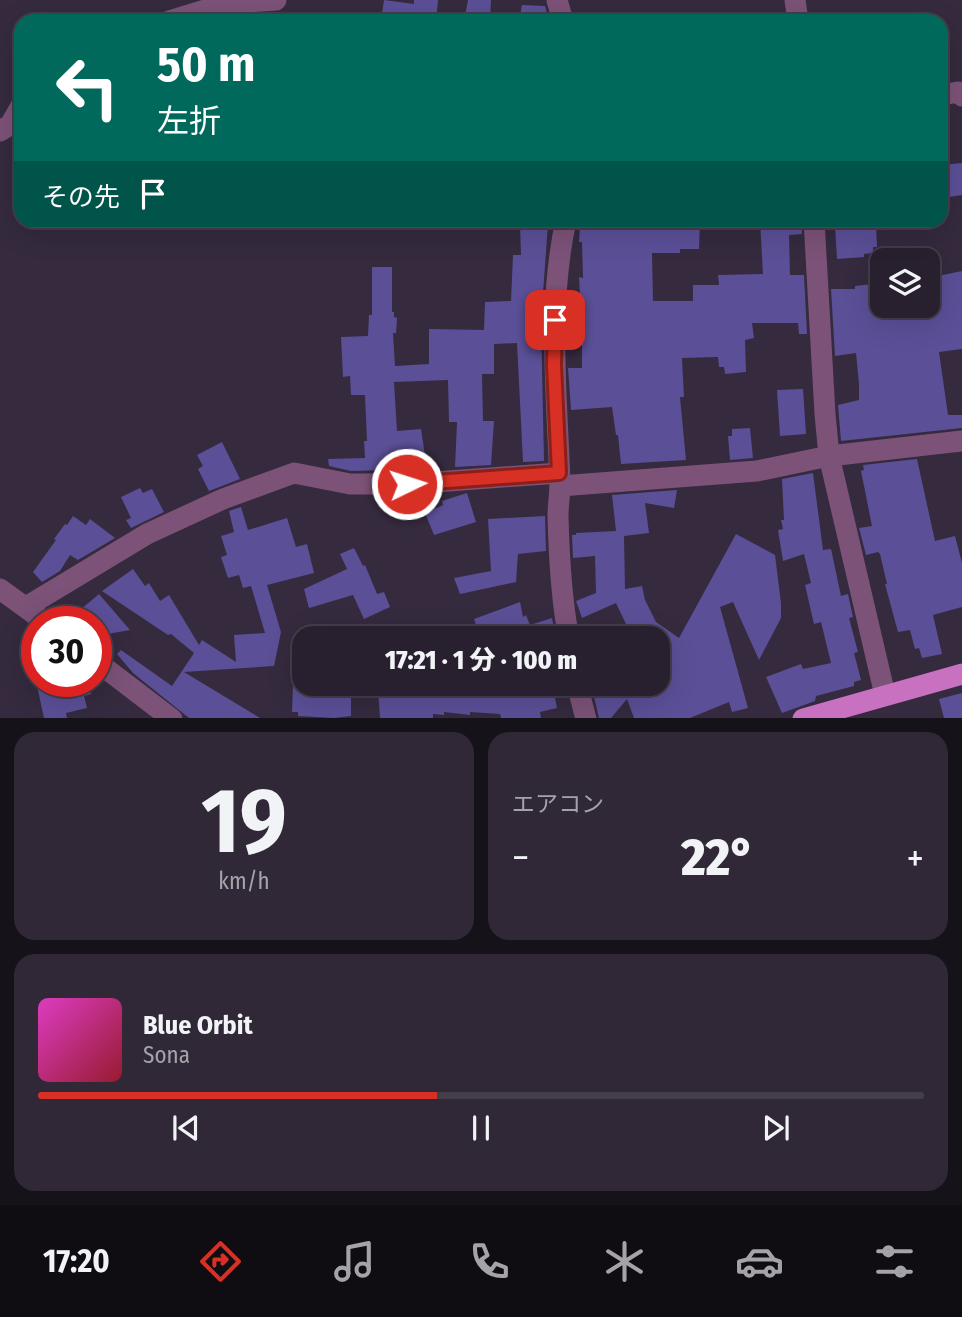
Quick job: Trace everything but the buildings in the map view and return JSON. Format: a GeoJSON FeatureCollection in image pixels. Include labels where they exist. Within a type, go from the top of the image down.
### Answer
{"type":"FeatureCollection","features":[{"type":"Feature","properties":{"kind":"main road"},"geometry":{"type":"LineString","coordinates":[[806,718],[962,674]]}},
{"type":"Feature","properties":{"kind":"street"},"geometry":{"type":"LineString","coordinates":[[192,14],[228,3],[276,0]]}},
{"type":"Feature","properties":{"kind":"street"},"geometry":{"type":"LineString","coordinates":[[0,131],[10,125],[14,118]]}},
{"type":"Feature","properties":{"kind":"street"},"geometry":{"type":"LineString","coordinates":[[564,228],[558,258],[554,365],[559,551],[567,626]]}},
{"type":"Feature","properties":{"kind":"street"},"geometry":{"type":"LineString","coordinates":[[814,228],[829,456],[885,695]]}},
{"type":"Feature","properties":{"kind":"street"},"geometry":{"type":"LineString","coordinates":[[28,606],[146,534],[223,499],[294,473],[350,484],[407,484],[757,471],[829,456],[962,440]]}},
{"type":"Feature","properties":{"kind":"street"},"geometry":{"type":"LineString","coordinates":[[0,589],[25,606]]}},
{"type":"Feature","properties":{"kind":"street"},"geometry":{"type":"LineString","coordinates":[[112,673],[171,718]]}},
{"type":"Feature","properties":{"kind":"street"},"geometry":{"type":"LineString","coordinates":[[580,696],[586,718]]}},
{"type":"Feature","properties":{"kind":"route"},"geometry":{"type":"LineString","coordinates":[[407,484],[559,473],[554,365],[555,320]]}}]}
